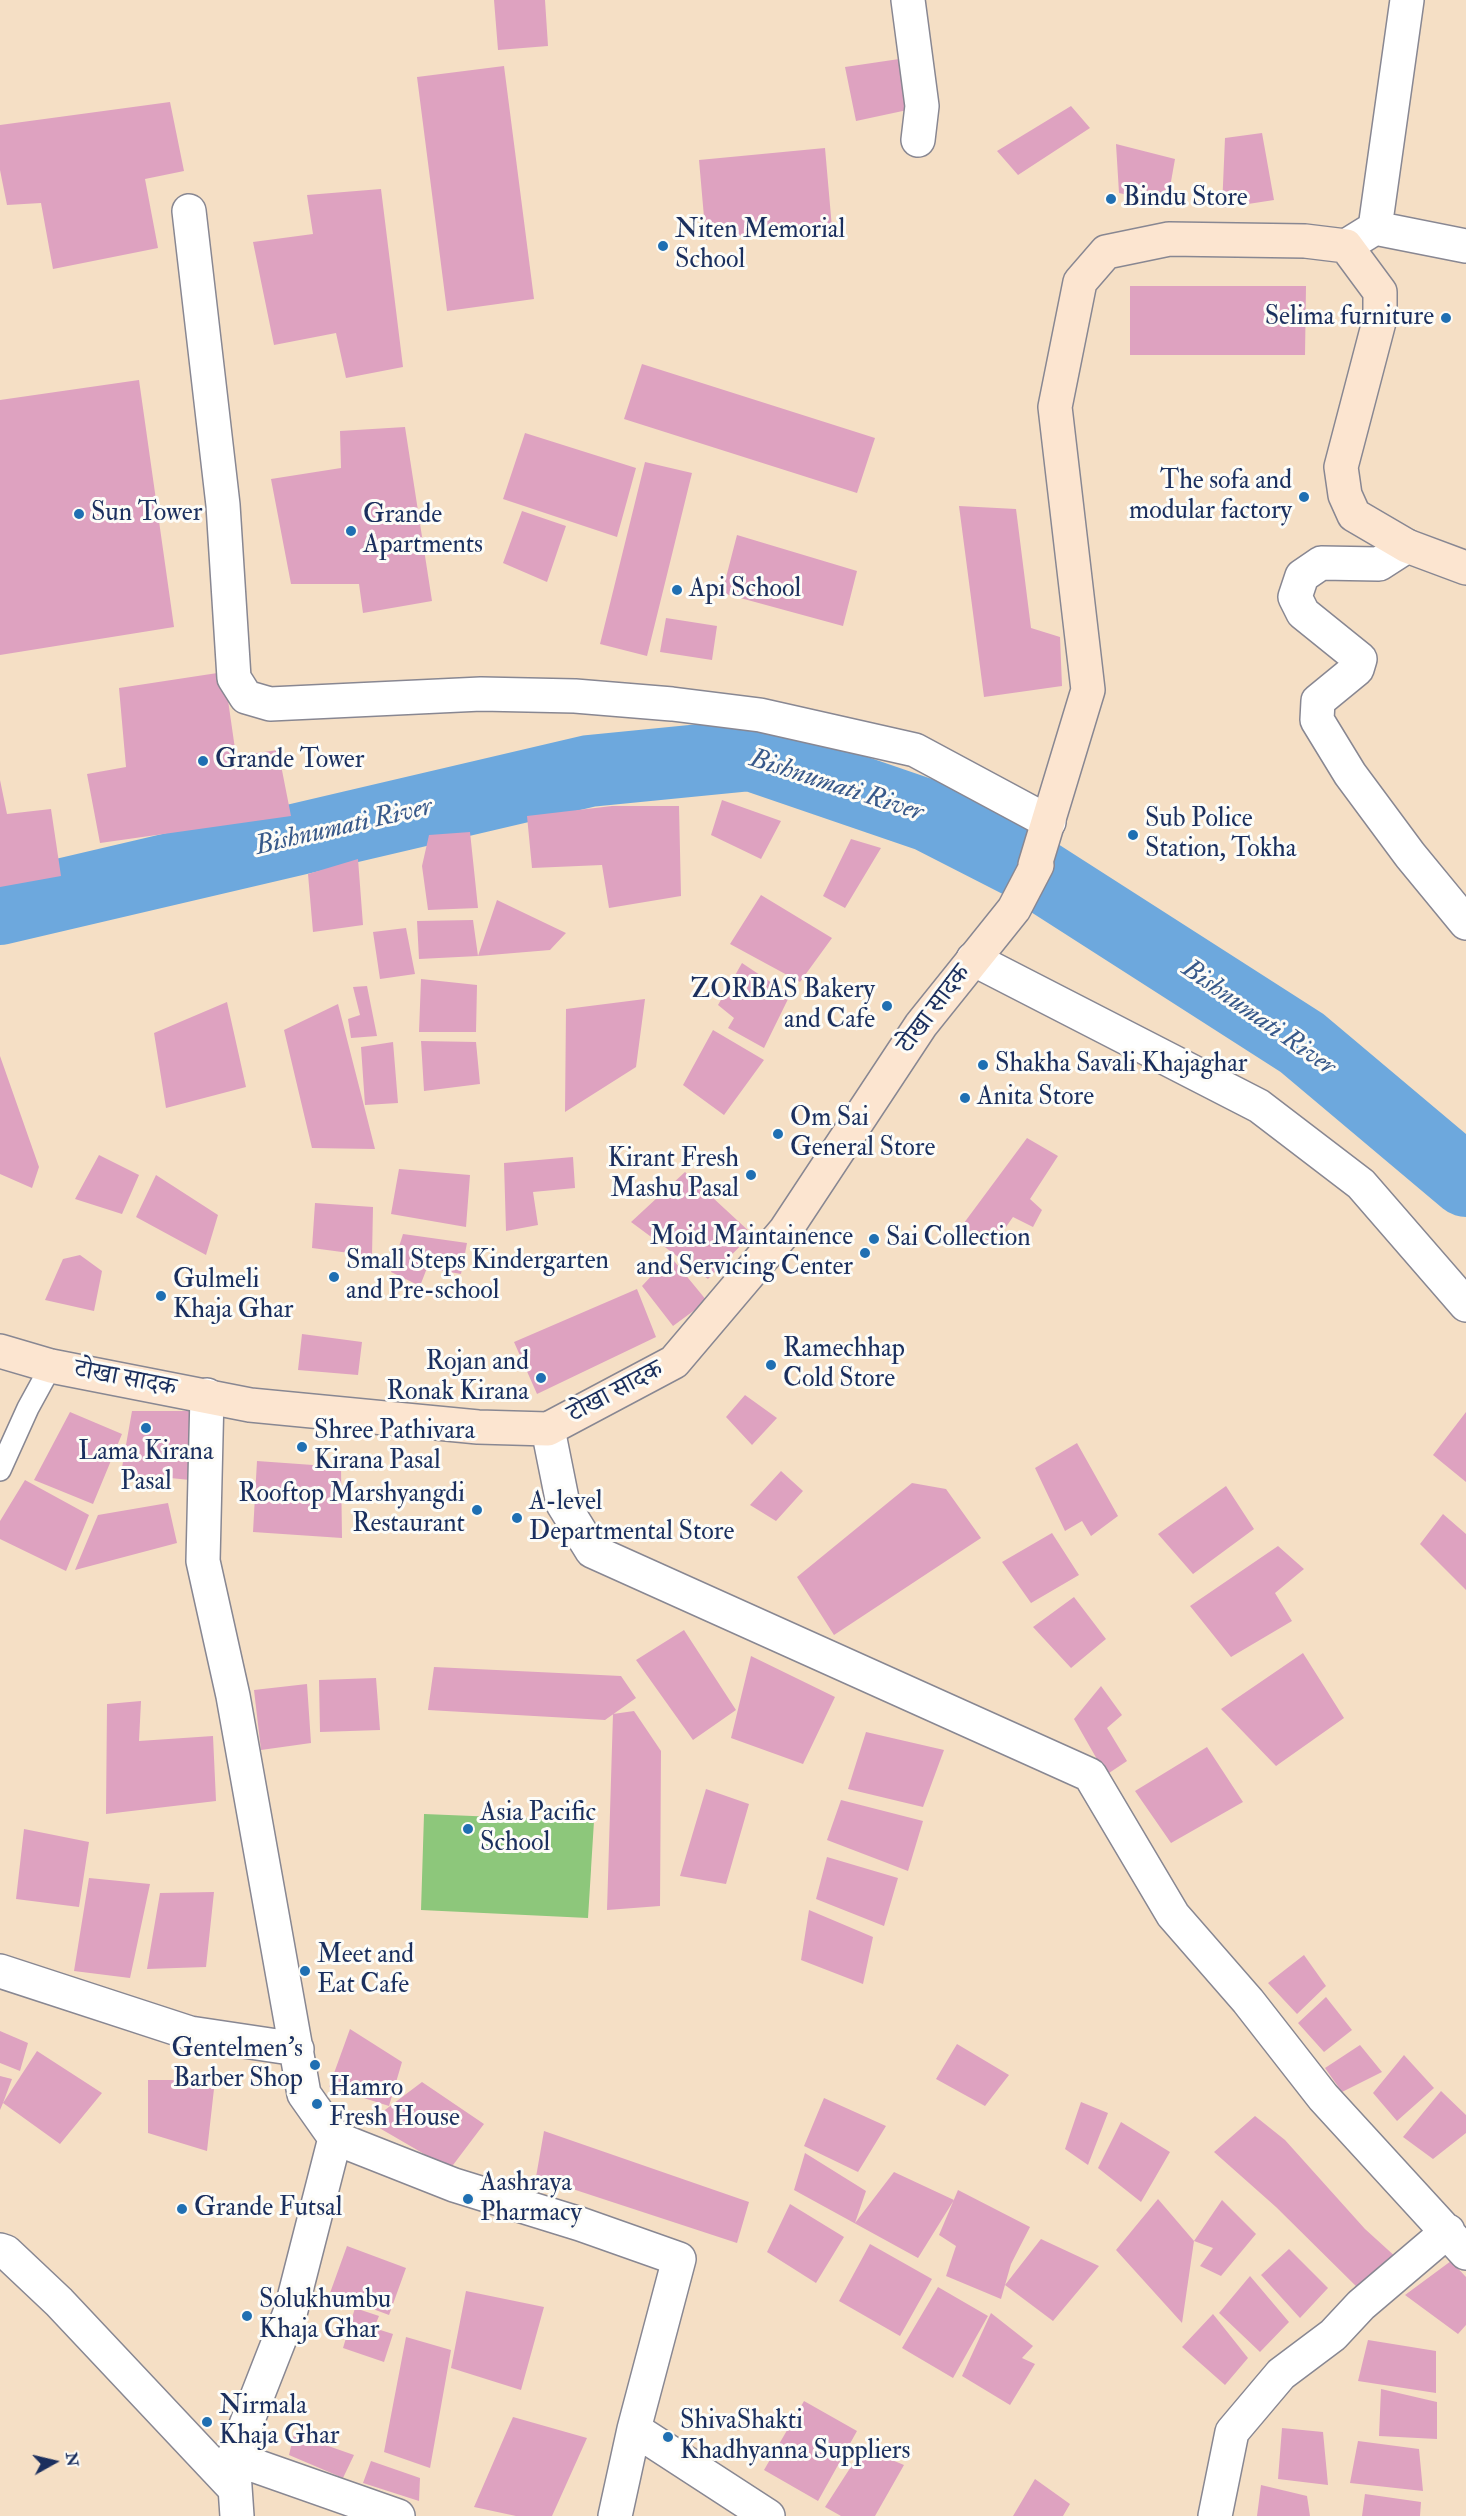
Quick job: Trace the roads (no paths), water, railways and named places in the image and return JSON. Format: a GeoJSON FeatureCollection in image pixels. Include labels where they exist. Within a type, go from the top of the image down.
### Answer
{"type":"FeatureCollection","features":[{"type":"Feature","properties":{"kind":"main road","name":"टोखा सादक"},"geometry":{"type":"LineString","coordinates":[[0,1351],[51,1366],[250,1405],[478,1427],[548,1429],[674,1362],[785,1231],[921,1025],[1014,909],[1037,865],[1035,865],[1088,690],[1055,407],[1080,282],[1106,252],[1169,239],[1305,241],[1346,246]]}},
{"type":"Feature","properties":{"kind":"main road"},"geometry":{"type":"LineString","coordinates":[[1346,246],[1380,292],[1380,318],[1341,467],[1345,495],[1354,515],[1407,546],[1466,568]]}},
{"type":"Feature","properties":{"kind":"street"},"geometry":{"type":"LineString","coordinates":[[908,0],[922,106],[918,140]]}},
{"type":"Feature","properties":{"kind":"street"},"geometry":{"type":"LineString","coordinates":[[1376,228],[1407,0]]}},
{"type":"Feature","properties":{"kind":"street"},"geometry":{"type":"LineString","coordinates":[[189,211],[223,505],[234,678],[246,697],[270,704],[481,694],[575,696],[760,714],[915,750],[1049,822]]}},
{"type":"Feature","properties":{"kind":"street"},"geometry":{"type":"LineString","coordinates":[[1346,246],[1376,228],[1466,246]]}},
{"type":"Feature","properties":{"kind":"street"},"geometry":{"type":"LineString","coordinates":[[1407,546],[1379,564],[1321,563],[1302,576],[1294,597],[1303,613],[1360,659],[1357,669],[1318,700],[1317,720],[1364,792],[1410,855],[1466,923]]}},
{"type":"Feature","properties":{"kind":"street"},"geometry":{"type":"LineString","coordinates":[[973,959],[1259,1106],[1361,1184],[1466,1305]]}},
{"type":"Feature","properties":{"kind":"street"},"geometry":{"type":"LineString","coordinates":[[207,1395],[203,1561],[233,1696],[304,2094],[335,2138],[454,2185],[579,2224],[679,2259],[634,2428],[615,2516]]}},
{"type":"Feature","properties":{"kind":"street"},"geometry":{"type":"LineString","coordinates":[[548,1429],[563,1504],[592,1551],[1090,1775],[1173,1916],[1248,2001],[1323,2097],[1457,2242],[1361,2306],[1333,2335],[1281,2374],[1232,2432],[1215,2516]]}},
{"type":"Feature","properties":{"kind":"street"},"geometry":{"type":"LineString","coordinates":[[0,1971],[190,2033],[297,2049]]}},
{"type":"Feature","properties":{"kind":"street"},"geometry":{"type":"LineString","coordinates":[[235,2488],[291,2310],[335,2138]]}},
{"type":"Feature","properties":{"kind":"street"},"geometry":{"type":"LineString","coordinates":[[0,2250],[6,2252],[59,2302],[235,2488],[398,2516]]}},
{"type":"Feature","properties":{"kind":"street"},"geometry":{"type":"LineString","coordinates":[[634,2428],[768,2516]]}},
{"type":"Feature","properties":{"kind":"lane"},"geometry":{"type":"LineString","coordinates":[[0,1470],[28,1408],[51,1366]]}},
{"type":"Feature","properties":{"kind":"waterway","name":"Bishnumati River"},"geometry":{"type":"LineString","coordinates":[[0,909],[589,771],[751,755],[929,816],[1021,863],[1302,1043],[1466,1181]]}},
{"type":"Feature","properties":{"kind":"place","name":"Bindu Store"},"geometry":{"type":"Point","coordinates":[1111,199]}},
{"type":"Feature","properties":{"kind":"place","name":"Niten Memorial School"},"geometry":{"type":"Point","coordinates":[663,246]}},
{"type":"Feature","properties":{"kind":"place","name":"Selima furniture"},"geometry":{"type":"Point","coordinates":[1446,318]}},
{"type":"Feature","properties":{"kind":"place","name":"The sofa and modular factory"},"geometry":{"type":"Point","coordinates":[1304,497]}},
{"type":"Feature","properties":{"kind":"place","name":"Sun Tower"},"geometry":{"type":"Point","coordinates":[79,514]}},
{"type":"Feature","properties":{"kind":"place","name":"Grande Apartments"},"geometry":{"type":"Point","coordinates":[351,531]}},
{"type":"Feature","properties":{"kind":"place","name":"Api School"},"geometry":{"type":"Point","coordinates":[677,590]}},
{"type":"Feature","properties":{"kind":"place","name":"Grande Tower"},"geometry":{"type":"Point","coordinates":[203,761]}},
{"type":"Feature","properties":{"kind":"place","name":"Sub Police Station, Tokha"},"geometry":{"type":"Point","coordinates":[1133,835]}},
{"type":"Feature","properties":{"kind":"place","name":"ZORBAS Bakery and Cafe"},"geometry":{"type":"Point","coordinates":[887,1006]}},
{"type":"Feature","properties":{"kind":"place","name":"Shakha Savali Khajaghar"},"geometry":{"type":"Point","coordinates":[983,1065]}},
{"type":"Feature","properties":{"kind":"place","name":"Anita Store"},"geometry":{"type":"Point","coordinates":[965,1098]}},
{"type":"Feature","properties":{"kind":"place","name":"Om Sai General Store"},"geometry":{"type":"Point","coordinates":[778,1134]}},
{"type":"Feature","properties":{"kind":"place","name":"Kirant Fresh Mashu Pasal"},"geometry":{"type":"Point","coordinates":[751,1175]}},
{"type":"Feature","properties":{"kind":"place","name":"Sai Collection"},"geometry":{"type":"Point","coordinates":[874,1239]}},
{"type":"Feature","properties":{"kind":"place","name":"Moid Maintainence and Servicing Center"},"geometry":{"type":"Point","coordinates":[865,1253]}},
{"type":"Feature","properties":{"kind":"place","name":"Small Steps Kindergarten and Pre-school"},"geometry":{"type":"Point","coordinates":[334,1277]}},
{"type":"Feature","properties":{"kind":"place","name":"Gulmeli Khaja Ghar"},"geometry":{"type":"Point","coordinates":[161,1296]}},
{"type":"Feature","properties":{"kind":"place","name":"Ramechhap Cold Store"},"geometry":{"type":"Point","coordinates":[771,1365]}},
{"type":"Feature","properties":{"kind":"place","name":"Rojan and Ronak Kirana"},"geometry":{"type":"Point","coordinates":[541,1378]}},
{"type":"Feature","properties":{"kind":"place","name":"Lama Kirana Pasal"},"geometry":{"type":"Point","coordinates":[146,1428]}},
{"type":"Feature","properties":{"kind":"place","name":"Shree Pathivara Kirana Pasal"},"geometry":{"type":"Point","coordinates":[302,1447]}},
{"type":"Feature","properties":{"kind":"place","name":"Rooftop Marshyangdi Restaurant"},"geometry":{"type":"Point","coordinates":[477,1510]}},
{"type":"Feature","properties":{"kind":"place","name":"A-level Departmental Store"},"geometry":{"type":"Point","coordinates":[517,1518]}},
{"type":"Feature","properties":{"kind":"place","name":"Asia Pacific School"},"geometry":{"type":"Point","coordinates":[468,1829]}},
{"type":"Feature","properties":{"kind":"place","name":"Meet and Eat Cafe"},"geometry":{"type":"Point","coordinates":[305,1971]}},
{"type":"Feature","properties":{"kind":"place","name":"Gentelmen's Barber Shop"},"geometry":{"type":"Point","coordinates":[315,2065]}},
{"type":"Feature","properties":{"kind":"place","name":"Hamro Fresh House"},"geometry":{"type":"Point","coordinates":[317,2104]}},
{"type":"Feature","properties":{"kind":"place","name":"Aashraya Pharmacy"},"geometry":{"type":"Point","coordinates":[468,2199]}},
{"type":"Feature","properties":{"kind":"place","name":"Grande Futsal"},"geometry":{"type":"Point","coordinates":[182,2209]}},
{"type":"Feature","properties":{"kind":"place","name":"Solukhumbu Khaja Ghar"},"geometry":{"type":"Point","coordinates":[247,2316]}},
{"type":"Feature","properties":{"kind":"place","name":"Nirmala Khaja Ghar"},"geometry":{"type":"Point","coordinates":[207,2422]}},
{"type":"Feature","properties":{"kind":"place","name":"ShivaShakti Khadhyanna Suppliers"},"geometry":{"type":"Point","coordinates":[668,2437]}}]}
